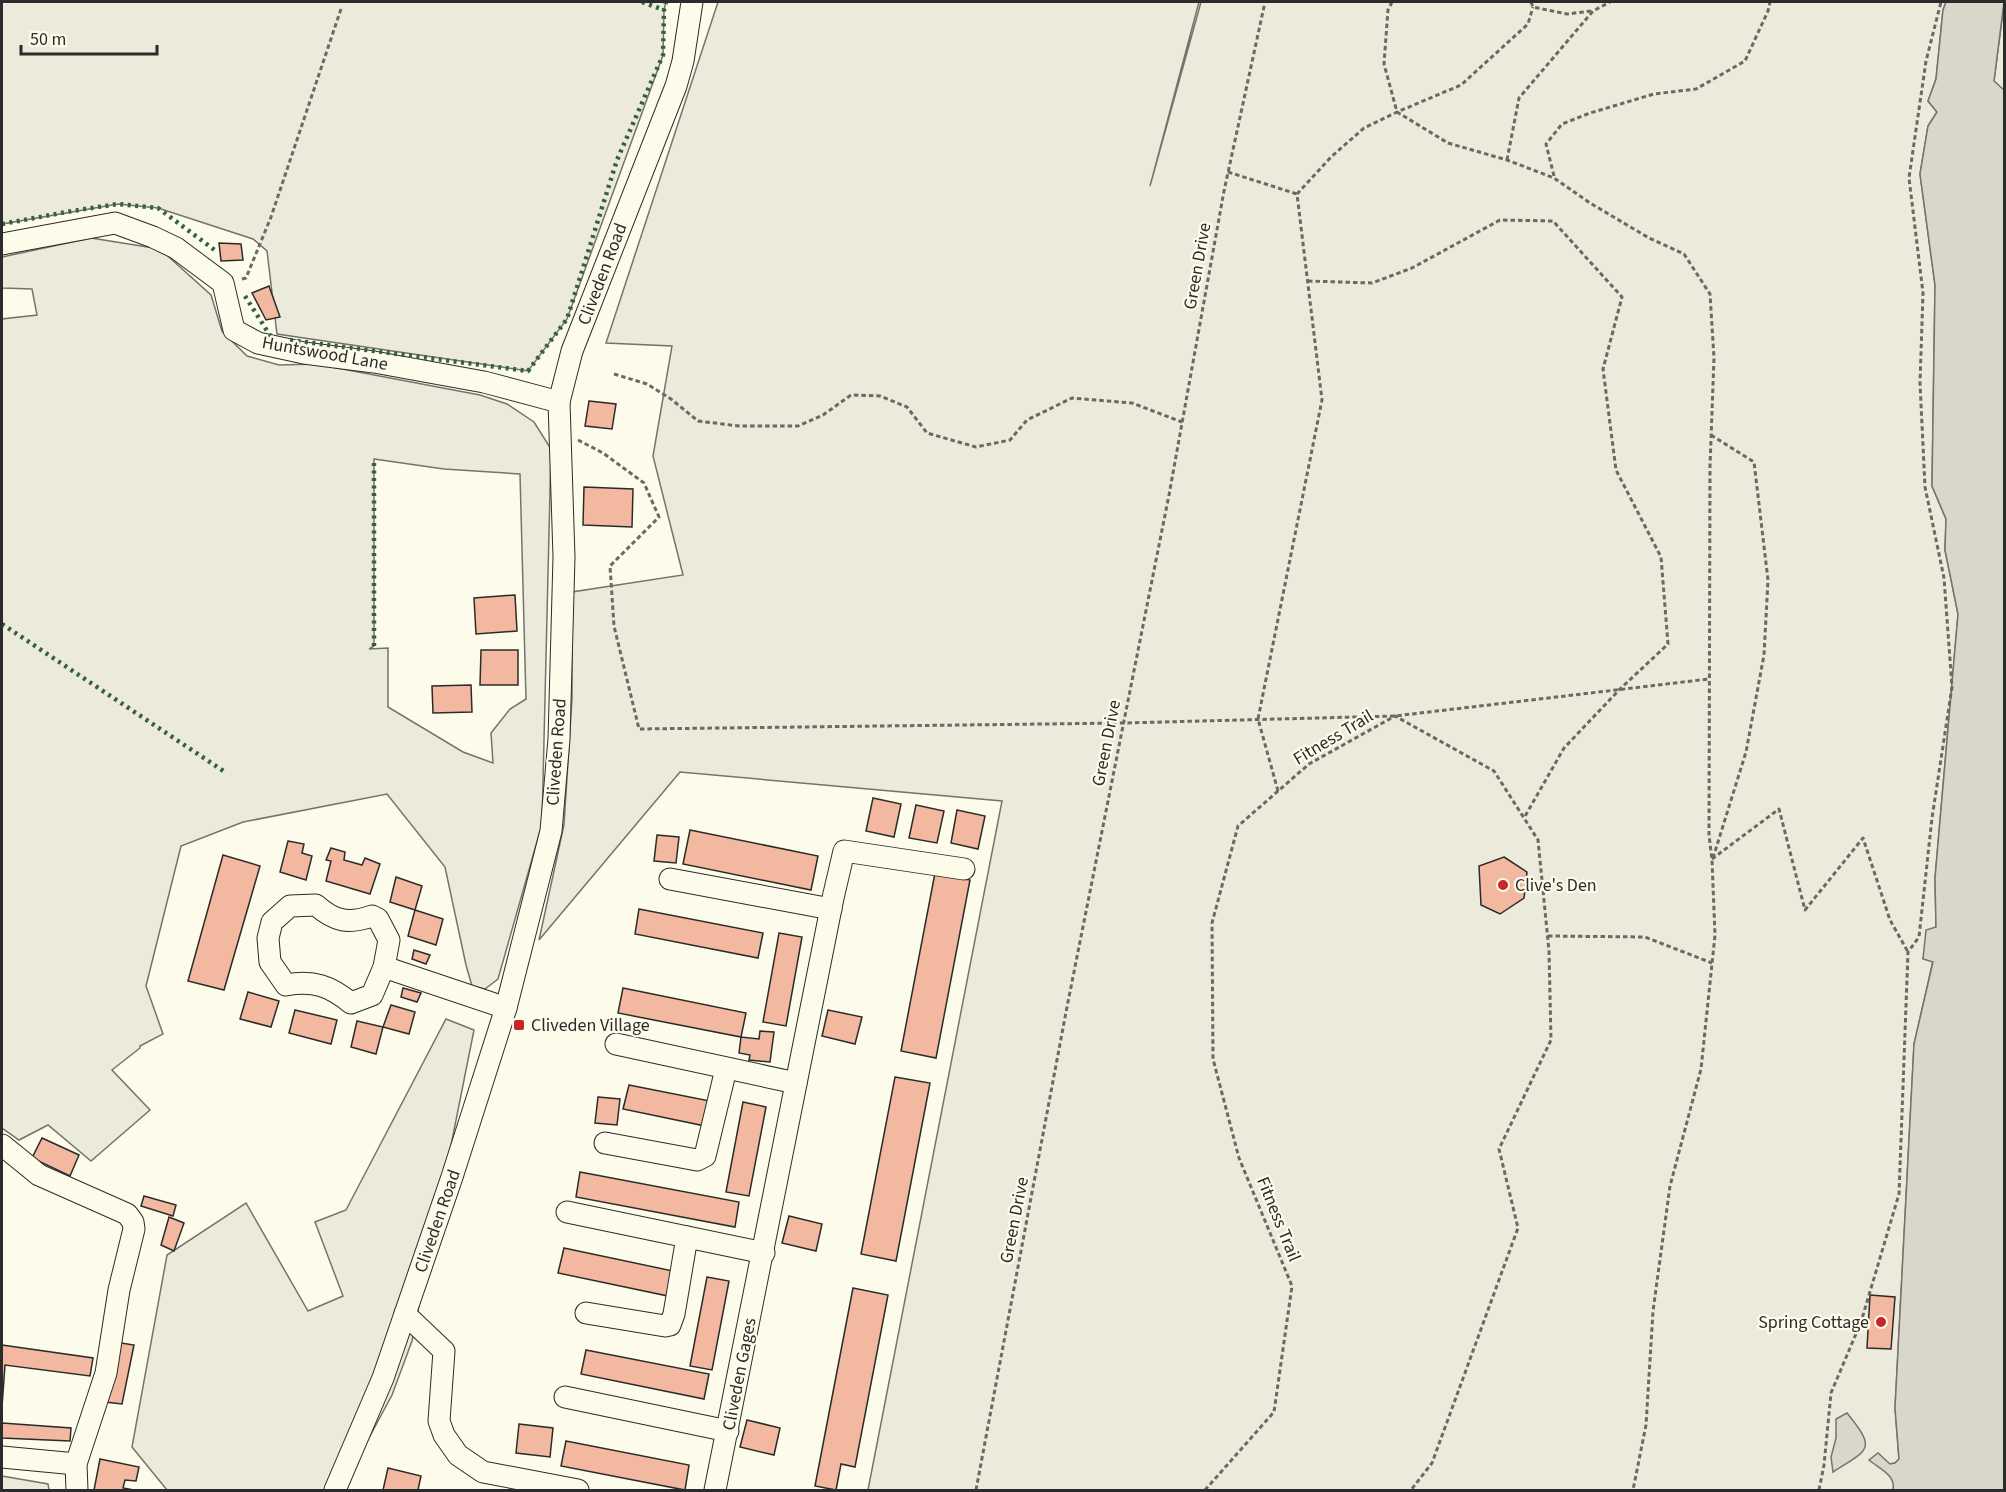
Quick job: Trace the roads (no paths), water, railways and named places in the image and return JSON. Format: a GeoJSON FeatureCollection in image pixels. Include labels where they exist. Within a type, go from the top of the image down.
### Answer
{"type":"FeatureCollection","features":[{"type":"Feature","properties":{"kind":"street","name":"Cliveden Road"},"geometry":{"type":"LineString","coordinates":[[335,1491],[383,1378],[452,1177],[506,1008],[548,842],[559,739],[564,557],[558,429],[559,402],[572,351],[676,86],[683,61],[692,2]]}},
{"type":"Feature","properties":{"kind":"street","name":"Huntswood Lane"},"geometry":{"type":"LineString","coordinates":[[2,244],[115,223],[176,248],[223,283],[234,330],[258,343],[304,353],[374,362],[484,382],[559,402]]}},
{"type":"Feature","properties":{"kind":"street","name":"Cliveden Gages"},"geometry":{"type":"LineString","coordinates":[[715,1491],[844,851],[964,869]]}},
{"type":"Feature","properties":{"kind":"street"},"geometry":{"type":"LineString","coordinates":[[670,879],[831,909]]}},
{"type":"Feature","properties":{"kind":"street"},"geometry":{"type":"LineString","coordinates":[[316,905],[329,917],[355,922],[372,916],[378,919],[389,940],[384,967],[372,995],[351,1003],[333,989],[303,982],[286,985],[270,962],[268,938],[272,922],[290,906],[316,905]]}},
{"type":"Feature","properties":{"kind":"street"},"geometry":{"type":"LineString","coordinates":[[384,967],[506,1008]]}},
{"type":"Feature","properties":{"kind":"street"},"geometry":{"type":"LineString","coordinates":[[616,1044],[796,1083]]}},
{"type":"Feature","properties":{"kind":"street"},"geometry":{"type":"LineString","coordinates":[[605,1143],[697,1160],[705,1156],[726,1069]]}},
{"type":"Feature","properties":{"kind":"street"},"geometry":{"type":"LineString","coordinates":[[2,1145],[39,1176],[127,1214],[133,1222],[134,1229],[119,1290],[106,1373],[76,1464],[77,1491]]}},
{"type":"Feature","properties":{"kind":"street"},"geometry":{"type":"LineString","coordinates":[[567,1212],[763,1255]]}},
{"type":"Feature","properties":{"kind":"street"},"geometry":{"type":"LineString","coordinates":[[586,1313],[670,1325],[674,1314],[687,1237]]}},
{"type":"Feature","properties":{"kind":"street"},"geometry":{"type":"LineString","coordinates":[[405,1314],[444,1350],[439,1421],[444,1435],[458,1455],[483,1472],[578,1491]]}},
{"type":"Feature","properties":{"kind":"street"},"geometry":{"type":"LineString","coordinates":[[565,1397],[728,1431]]}},
{"type":"Feature","properties":{"kind":"street"},"geometry":{"type":"LineString","coordinates":[[2,1456],[76,1464]]}},
{"type":"Feature","properties":{"kind":"place","name":"Clive's Den"},"geometry":{"type":"Point","coordinates":[1503,885]}},
{"type":"Feature","properties":{"kind":"place","name":"Cliveden Village"},"geometry":{"type":"Point","coordinates":[519,1025]}},
{"type":"Feature","properties":{"kind":"place","name":"Spring Cottage"},"geometry":{"type":"Point","coordinates":[1881,1322]}}]}
